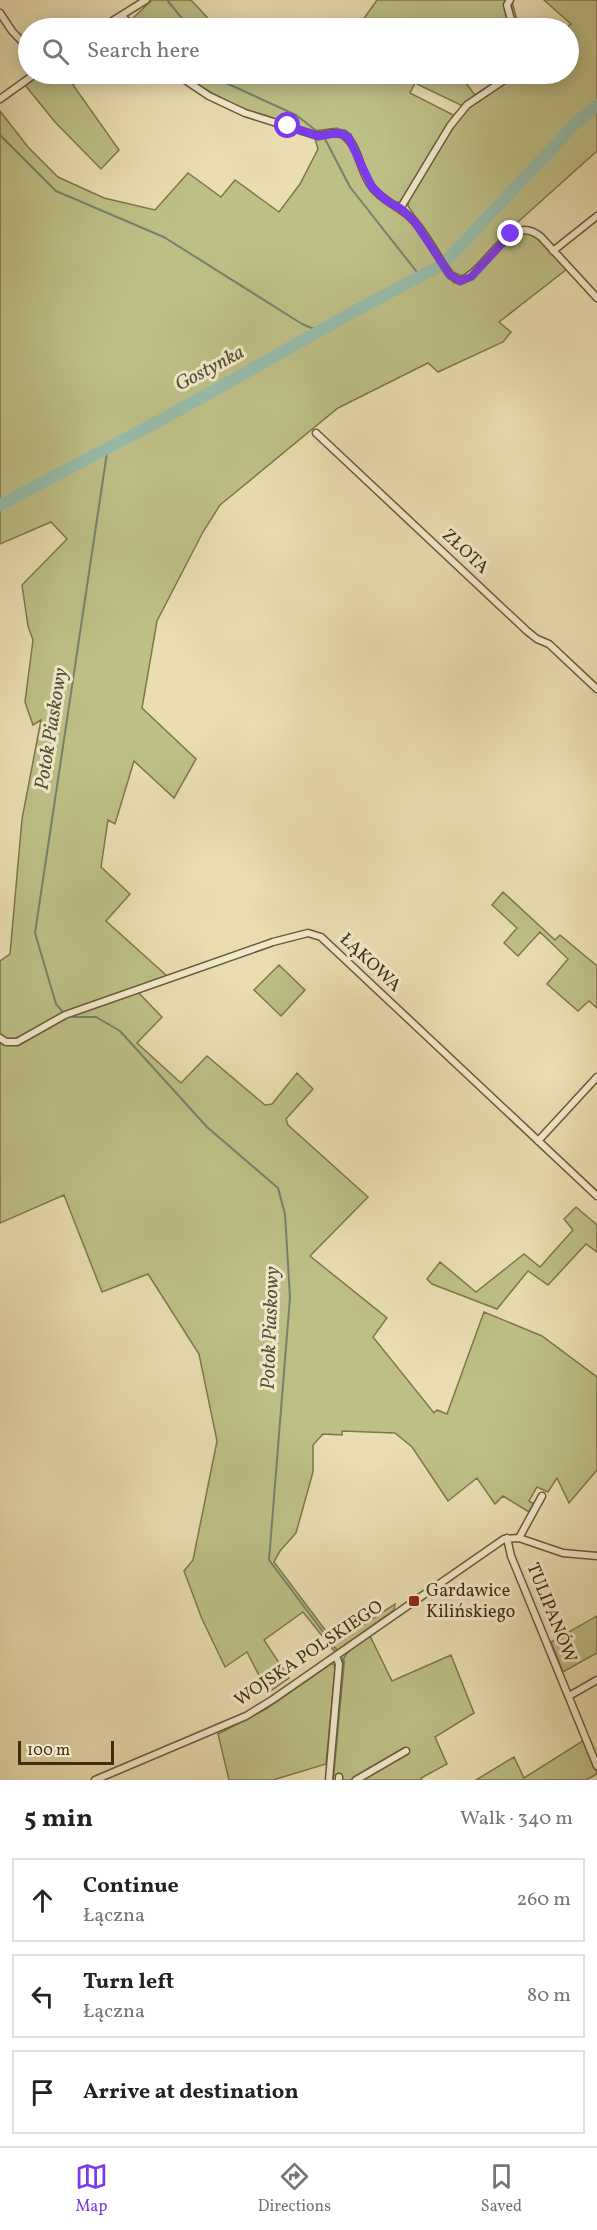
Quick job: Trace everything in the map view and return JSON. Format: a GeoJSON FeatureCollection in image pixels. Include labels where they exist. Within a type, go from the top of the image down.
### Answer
{"type":"FeatureCollection","features":[{"type":"Feature","properties":{"kind":"street"},"geometry":{"type":"LineString","coordinates":[[123,17],[146,0]]}},
{"type":"Feature","properties":{"kind":"street"},"geometry":{"type":"LineString","coordinates":[[510,0],[507,5],[511,18]]}},
{"type":"Feature","properties":{"kind":"street"},"geometry":{"type":"LineString","coordinates":[[0,13],[18,37]]}},
{"type":"Feature","properties":{"kind":"street"},"geometry":{"type":"LineString","coordinates":[[0,99],[21,84]]}},
{"type":"Feature","properties":{"kind":"street"},"geometry":{"type":"LineString","coordinates":[[191,84],[209,96],[245,113],[318,136],[332,133],[344,134],[351,141],[372,187],[387,201],[400,208],[418,226],[450,275],[460,281],[471,277],[511,234],[522,229],[533,230],[597,298]]}},
{"type":"Feature","properties":{"kind":"street"},"geometry":{"type":"LineString","coordinates":[[400,208],[450,126],[467,105],[498,84]]}},
{"type":"Feature","properties":{"kind":"street"},"geometry":{"type":"LineString","coordinates":[[554,251],[597,216]]}},
{"type":"Feature","properties":{"kind":"street","name":"ZŁOTA"},"geometry":{"type":"LineString","coordinates":[[316,433],[527,631],[537,639],[549,644],[597,689]]}},
{"type":"Feature","properties":{"kind":"street","name":"ŁĄKOWA"},"geometry":{"type":"LineString","coordinates":[[0,1038],[6,1042],[17,1042],[65,1015],[273,942],[308,933],[321,937],[597,1196]]}},
{"type":"Feature","properties":{"kind":"street"},"geometry":{"type":"LineString","coordinates":[[538,1141],[597,1077]]}},
{"type":"Feature","properties":{"kind":"street"},"geometry":{"type":"LineString","coordinates":[[519,1538],[542,1496]]}},
{"type":"Feature","properties":{"kind":"street"},"geometry":{"type":"LineString","coordinates":[[507,1538],[519,1538],[563,1553],[597,1556]]}},
{"type":"Feature","properties":{"kind":"street","name":"WOJSKA POLSKIEGO"},"geometry":{"type":"LineString","coordinates":[[95,1780],[246,1716],[507,1538]]}},
{"type":"Feature","properties":{"kind":"street","name":"TULIPANÓW"},"geometry":{"type":"LineString","coordinates":[[507,1538],[511,1556],[597,1766]]}},
{"type":"Feature","properties":{"kind":"street"},"geometry":{"type":"LineString","coordinates":[[329,1780],[339,1664],[336,1656]]}},
{"type":"Feature","properties":{"kind":"street"},"geometry":{"type":"LineString","coordinates":[[569,1696],[597,1680]]}},
{"type":"Feature","properties":{"kind":"street"},"geometry":{"type":"LineString","coordinates":[[356,1780],[406,1751]]}},
{"type":"Feature","properties":{"kind":"green space"},"geometry":{"type":"Polygon","coordinates":[[[152,0],[191,0],[208,18],[133,18],[152,0]]]}},
{"type":"Feature","properties":{"kind":"green space"},"geometry":{"type":"Polygon","coordinates":[[[377,0],[513,0],[516,18],[364,18],[377,0]]]}},
{"type":"Feature","properties":{"kind":"green space"},"geometry":{"type":"Polygon","coordinates":[[[544,0],[597,0],[597,151],[509,230],[473,271],[463,276],[453,272],[408,206],[410,190],[399,203],[389,199],[374,184],[363,165],[351,134],[337,128],[313,131],[244,110],[195,84],[414,84],[410,93],[457,117],[463,106],[417,84],[467,84],[475,95],[491,84],[579,84],[579,18],[564,18],[544,0]]]}},
{"type":"Feature","properties":{"kind":"green space"},"geometry":{"type":"Polygon","coordinates":[[[74,84],[119,150],[101,169],[55,122],[25,85],[74,84]]]}},
{"type":"Feature","properties":{"kind":"green space"},"geometry":{"type":"Polygon","coordinates":[[[0,111],[28,147],[58,177],[104,198],[155,210],[188,173],[221,197],[235,180],[279,212],[300,184],[318,149],[315,139],[338,136],[353,153],[368,187],[411,223],[454,283],[473,277],[509,240],[524,232],[531,233],[540,239],[567,269],[499,322],[511,332],[503,342],[438,372],[428,363],[338,408],[220,505],[203,532],[157,621],[142,708],[196,759],[174,798],[134,761],[115,824],[108,820],[101,867],[130,894],[106,921],[167,976],[134,988],[162,1017],[137,1043],[181,1083],[207,1056],[265,1105],[272,1104],[297,1073],[313,1089],[286,1119],[288,1125],[368,1197],[310,1256],[387,1318],[373,1337],[434,1413],[437,1410],[447,1414],[484,1312],[542,1336],[597,1377],[597,1470],[569,1503],[557,1478],[548,1492],[537,1487],[529,1501],[534,1504],[529,1512],[503,1496],[495,1504],[477,1478],[448,1501],[412,1447],[395,1433],[342,1431],[342,1435],[323,1434],[313,1445],[313,1472],[296,1533],[280,1551],[274,1562],[332,1639],[339,1641],[395,1604],[394,1610],[335,1652],[303,1612],[264,1640],[289,1678],[268,1693],[247,1652],[225,1667],[202,1619],[184,1571],[193,1560],[217,1441],[199,1354],[148,1274],[102,1292],[64,1195],[0,1223],[0,961],[10,954],[22,819],[41,720],[33,725],[25,702],[33,640],[28,626],[22,585],[67,539],[51,522],[0,544],[0,111]]]}},
{"type":"Feature","properties":{"kind":"green space"},"geometry":{"type":"Polygon","coordinates":[[[503,892],[555,940],[560,935],[597,966],[597,1008],[589,1001],[578,1011],[547,984],[568,959],[540,932],[518,956],[504,943],[517,928],[492,905],[503,892]]]}},
{"type":"Feature","properties":{"kind":"green space"},"geometry":{"type":"Polygon","coordinates":[[[279,965],[305,990],[281,1016],[254,990],[279,965]]]}},
{"type":"Feature","properties":{"kind":"green space"},"geometry":{"type":"Polygon","coordinates":[[[576,1207],[597,1225],[597,1252],[586,1244],[548,1285],[528,1271],[497,1309],[432,1284],[427,1279],[440,1262],[476,1292],[524,1254],[540,1267],[573,1230],[564,1219],[576,1207]]]}},
{"type":"Feature","properties":{"kind":"green space"},"geometry":{"type":"Polygon","coordinates":[[[597,1616],[597,1653],[563,1672],[551,1642],[597,1616]]]}},
{"type":"Feature","properties":{"kind":"green space"},"geometry":{"type":"Polygon","coordinates":[[[370,1636],[392,1681],[451,1655],[474,1713],[435,1737],[447,1764],[421,1778],[422,1780],[360,1780],[409,1751],[406,1748],[350,1780],[341,1780],[341,1775],[332,1775],[342,1661],[347,1653],[370,1636]]]}},
{"type":"Feature","properties":{"kind":"green space"},"geometry":{"type":"Polygon","coordinates":[[[334,1664],[335,1670],[326,1764],[273,1780],[229,1780],[218,1734],[266,1709],[334,1664]]]}},
{"type":"Feature","properties":{"kind":"green space"},"geometry":{"type":"Polygon","coordinates":[[[584,1740],[597,1772],[586,1780],[476,1780],[514,1757],[524,1778],[584,1740]]]}},
{"type":"Feature","properties":{"kind":"waterway"},"geometry":{"type":"LineString","coordinates":[[167,0],[182,18]]}},
{"type":"Feature","properties":{"kind":"waterway"},"geometry":{"type":"LineString","coordinates":[[228,84],[296,115],[318,132]]}},
{"type":"Feature","properties":{"kind":"waterway","name":"Gostynka"},"geometry":{"type":"LineString","coordinates":[[447,260],[576,123],[597,105]]}},
{"type":"Feature","properties":{"kind":"waterway"},"geometry":{"type":"LineString","coordinates":[[0,135],[56,191],[166,238]]}},
{"type":"Feature","properties":{"kind":"waterway"},"geometry":{"type":"LineString","coordinates":[[325,139],[350,187],[420,276]]}},
{"type":"Feature","properties":{"kind":"waterway"},"geometry":{"type":"LineString","coordinates":[[167,239],[302,324],[319,331]]}},
{"type":"Feature","properties":{"kind":"waterway","name":"Gostynka"},"geometry":{"type":"LineString","coordinates":[[0,505],[172,414],[438,267]]}},
{"type":"Feature","properties":{"kind":"waterway","name":"Potok Piaskowy"},"geometry":{"type":"LineString","coordinates":[[63,1012],[56,1004],[35,933],[108,446]]}},
{"type":"Feature","properties":{"kind":"waterway","name":"Potok Piaskowy"},"geometry":{"type":"LineString","coordinates":[[73,1017],[96,1017],[120,1031],[207,1127],[278,1188],[285,1214],[290,1297],[269,1560],[336,1649]]}},
{"type":"Feature","properties":{"kind":"waterway","name":"Potok Piaskowy"},"geometry":{"type":"LineString","coordinates":[[333,1780],[343,1658]]}},
{"type":"Feature","properties":{"kind":"place","name":"Gardawice Kilińskiego"},"geometry":{"type":"Point","coordinates":[414,1601]}},
{"type":"Feature","properties":{"kind":"route"},"geometry":{"type":"LineString","coordinates":[[288,126],[318,136],[339,133],[348,137],[372,187],[414,221],[454,279],[460,281],[471,277],[511,234]]}}]}
